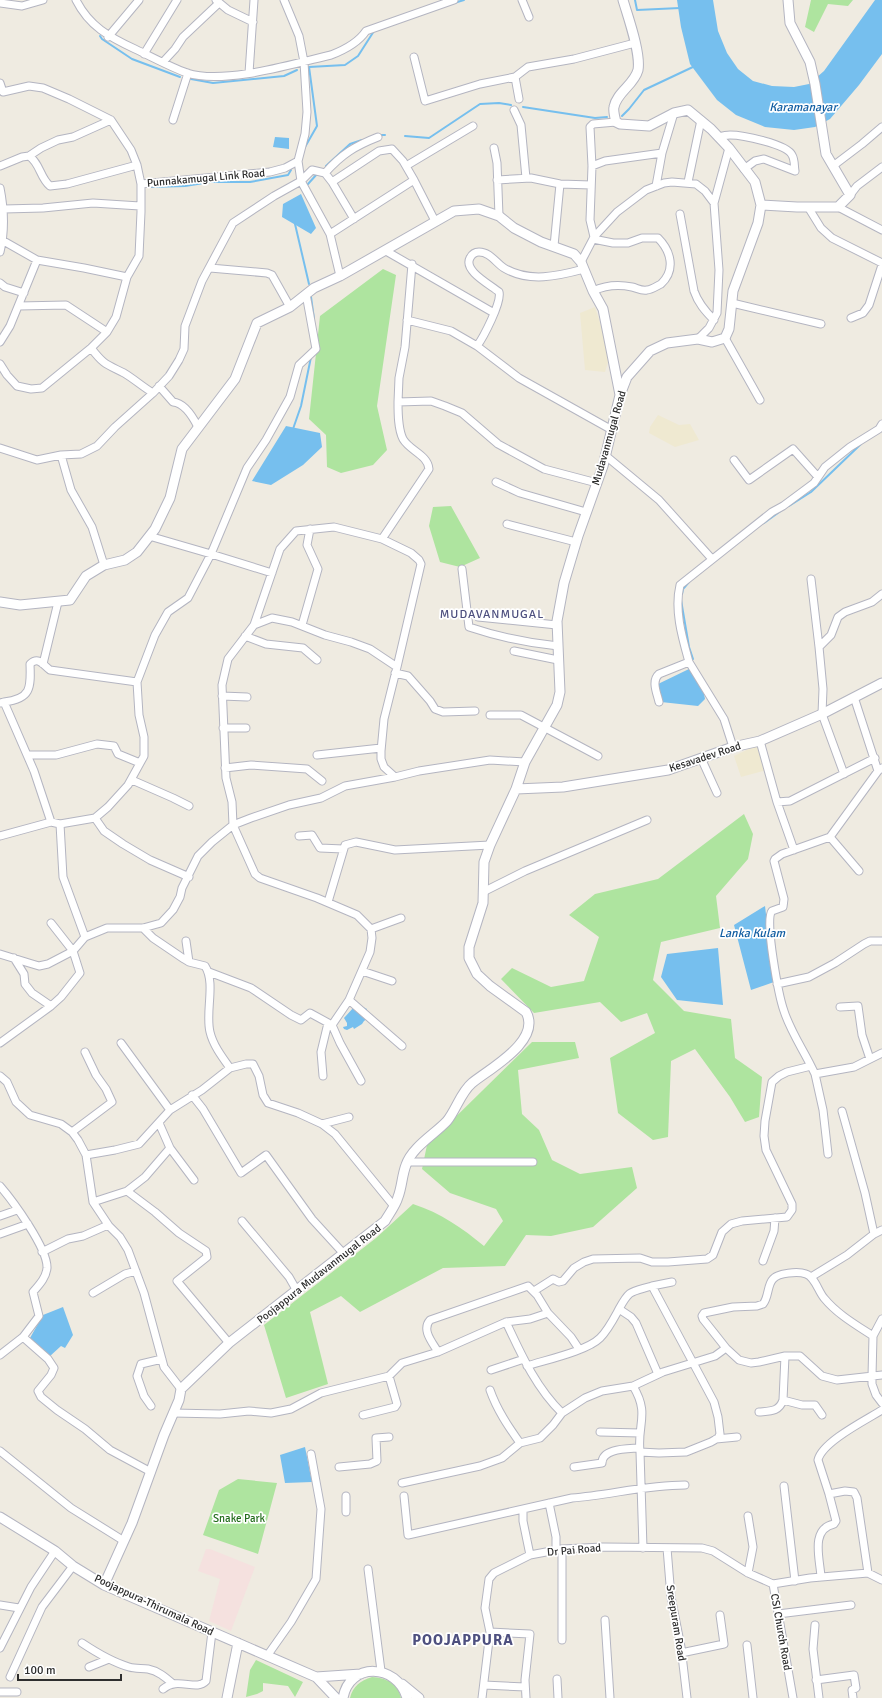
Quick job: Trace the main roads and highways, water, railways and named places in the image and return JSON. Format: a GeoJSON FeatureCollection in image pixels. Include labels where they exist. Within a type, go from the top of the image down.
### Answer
{"type":"FeatureCollection","features":[{"type":"Feature","properties":{"kind":"water","name":"Karamanayar"},"geometry":{"type":"Polygon","coordinates":[[[677,0],[713,0],[718,31],[727,53],[738,69],[753,81],[772,86],[794,87],[809,84],[824,71],[875,0],[882,0],[882,54],[859,85],[830,119],[815,127],[794,130],[765,127],[736,115],[717,100],[690,64],[681,27],[677,0]]]}},
{"type":"Feature","properties":{"kind":"water"},"geometry":{"type":"Polygon","coordinates":[[[275,137],[289,138],[289,149],[273,147],[275,137]]]}},
{"type":"Feature","properties":{"kind":"water"},"geometry":{"type":"Polygon","coordinates":[[[301,194],[316,228],[311,234],[282,217],[283,204],[301,194]]]}},
{"type":"Feature","properties":{"kind":"water"},"geometry":{"type":"Polygon","coordinates":[[[286,426],[320,433],[322,447],[303,465],[271,485],[252,481],[286,426]]]}},
{"type":"Feature","properties":{"kind":"water"},"geometry":{"type":"Polygon","coordinates":[[[689,669],[703,689],[705,699],[698,706],[661,702],[658,684],[689,669]]]}},
{"type":"Feature","properties":{"kind":"water","name":"Lanka Kulam"},"geometry":{"type":"Polygon","coordinates":[[[765,906],[774,982],[751,990],[734,925],[765,906]]]}},
{"type":"Feature","properties":{"kind":"water"},"geometry":{"type":"Polygon","coordinates":[[[718,948],[723,1005],[677,1000],[661,977],[667,954],[718,948]]]}},
{"type":"Feature","properties":{"kind":"water"},"geometry":{"type":"Polygon","coordinates":[[[359,1005],[367,1009],[367,1019],[354,1029],[353,1027],[347,1030],[344,1029],[343,1027],[347,1026],[347,1023],[344,1018],[354,1007],[359,1005]]]}},
{"type":"Feature","properties":{"kind":"water"},"geometry":{"type":"Polygon","coordinates":[[[63,1307],[73,1335],[65,1348],[61,1346],[49,1357],[30,1338],[43,1315],[63,1307]]]}},
{"type":"Feature","properties":{"kind":"water"},"geometry":{"type":"Polygon","coordinates":[[[305,1447],[312,1482],[285,1483],[280,1455],[305,1447]]]}},
{"type":"Feature","properties":{"kind":"waterway"},"geometry":{"type":"LineString","coordinates":[[454,3],[464,0]]}},
{"type":"Feature","properties":{"kind":"waterway"},"geometry":{"type":"LineString","coordinates":[[635,0],[637,10],[680,8]]}},
{"type":"Feature","properties":{"kind":"waterway"},"geometry":{"type":"LineString","coordinates":[[305,147],[317,126],[309,67],[345,65],[358,56],[374,31]]}},
{"type":"Feature","properties":{"kind":"waterway"},"geometry":{"type":"LineString","coordinates":[[100,36],[102,39],[132,59],[180,77]]}},
{"type":"Feature","properties":{"kind":"waterway"},"geometry":{"type":"LineString","coordinates":[[622,116],[644,90],[695,66]]}},
{"type":"Feature","properties":{"kind":"waterway"},"geometry":{"type":"LineString","coordinates":[[191,79],[213,83],[284,76],[297,70]]}},
{"type":"Feature","properties":{"kind":"waterway"},"geometry":{"type":"LineString","coordinates":[[405,136],[429,138],[480,104],[499,103],[511,105]]}},
{"type":"Feature","properties":{"kind":"waterway"},"geometry":{"type":"LineString","coordinates":[[523,107],[595,118],[607,117]]}},
{"type":"Feature","properties":{"kind":"waterway"},"geometry":{"type":"LineString","coordinates":[[379,135],[385,135]]}},
{"type":"Feature","properties":{"kind":"waterway"},"geometry":{"type":"LineString","coordinates":[[326,166],[350,144],[362,140]]}},
{"type":"Feature","properties":{"kind":"waterway"},"geometry":{"type":"LineString","coordinates":[[150,187],[185,186],[210,182],[250,182],[288,175],[291,170]]}},
{"type":"Feature","properties":{"kind":"waterway"},"geometry":{"type":"LineString","coordinates":[[308,184],[317,174]]}},
{"type":"Feature","properties":{"kind":"waterway"},"geometry":{"type":"LineString","coordinates":[[295,224],[309,284]]}},
{"type":"Feature","properties":{"kind":"waterway"},"geometry":{"type":"LineString","coordinates":[[311,297],[314,319]]}},
{"type":"Feature","properties":{"kind":"waterway"},"geometry":{"type":"LineString","coordinates":[[293,429],[301,406],[311,357]]}},
{"type":"Feature","properties":{"kind":"waterway"},"geometry":{"type":"LineString","coordinates":[[789,506],[811,492],[861,444]]}},
{"type":"Feature","properties":{"kind":"waterway"},"geometry":{"type":"LineString","coordinates":[[764,523],[782,510]]}},
{"type":"Feature","properties":{"kind":"waterway"},"geometry":{"type":"LineString","coordinates":[[682,594],[683,589],[689,582]]}},
{"type":"Feature","properties":{"kind":"waterway"},"geometry":{"type":"LineString","coordinates":[[681,600],[689,647],[693,659]]}},
{"type":"Feature","properties":{"kind":"district","name":"MUDAVANMUGAL"},"geometry":{"type":"Point","coordinates":[492,614]}},
{"type":"Feature","properties":{"kind":"district","name":"POOJAPPURA"},"geometry":{"type":"Point","coordinates":[463,1640]}},
{"type":"Feature","properties":{"kind":"park label","name":"Snake Park"},"geometry":{"type":"Point","coordinates":[239,1518]}}]}
